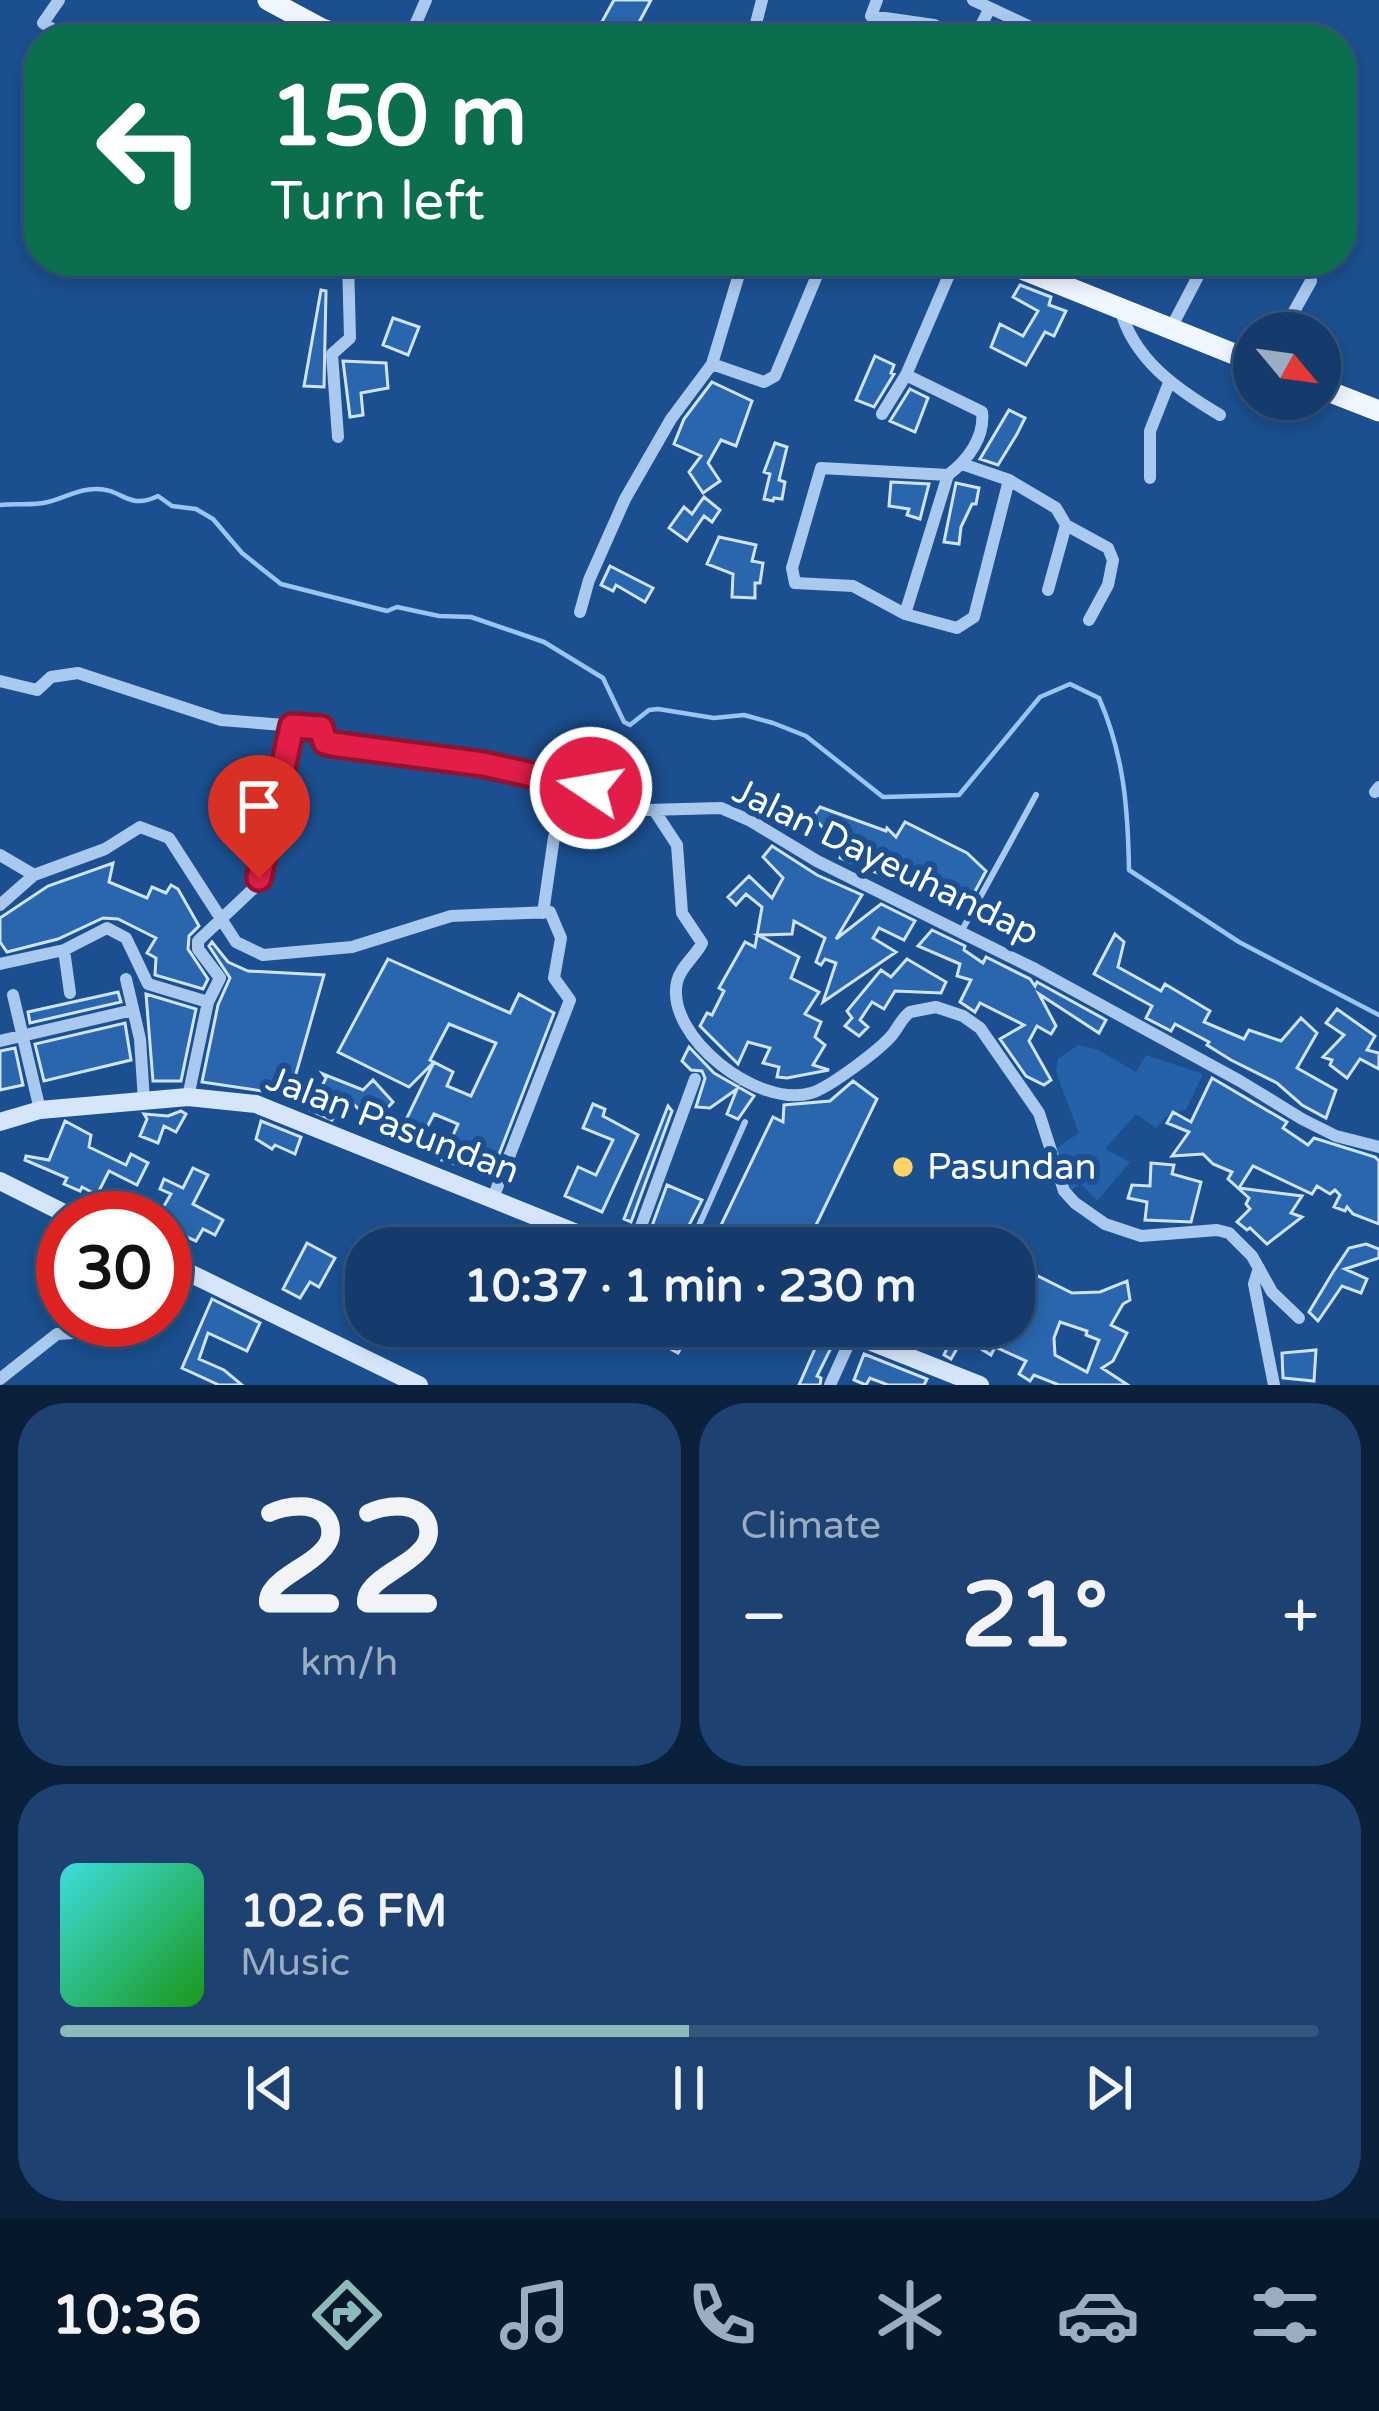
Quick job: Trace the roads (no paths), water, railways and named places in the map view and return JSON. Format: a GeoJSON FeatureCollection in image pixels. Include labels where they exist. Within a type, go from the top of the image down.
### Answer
{"type":"FeatureCollection","features":[{"type":"Feature","properties":{"kind":"main road"},"geometry":{"type":"LineString","coordinates":[[1040,276],[1233,353]]}},
{"type":"Feature","properties":{"kind":"main road"},"geometry":{"type":"LineString","coordinates":[[1341,396],[1379,411]]}},
{"type":"Feature","properties":{"kind":"street"},"geometry":{"type":"LineString","coordinates":[[877,0],[865,15],[927,24]]}},
{"type":"Feature","properties":{"kind":"street"},"geometry":{"type":"LineString","coordinates":[[974,0],[1024,24]]}},
{"type":"Feature","properties":{"kind":"street"},"geometry":{"type":"LineString","coordinates":[[982,24],[990,8]]}},
{"type":"Feature","properties":{"kind":"street"},"geometry":{"type":"LineString","coordinates":[[338,437],[332,354],[350,338],[348,276]]}},
{"type":"Feature","properties":{"kind":"street"},"geometry":{"type":"LineString","coordinates":[[580,611],[625,499],[671,419],[712,364],[738,276]]}},
{"type":"Feature","properties":{"kind":"street"},"geometry":{"type":"LineString","coordinates":[[712,364],[764,382],[775,376],[817,276]]}},
{"type":"Feature","properties":{"kind":"street"},"geometry":{"type":"LineString","coordinates":[[882,414],[906,375],[949,276]]}},
{"type":"Feature","properties":{"kind":"street"},"geometry":{"type":"LineString","coordinates":[[1171,328],[1198,276]]}},
{"type":"Feature","properties":{"kind":"street"},"geometry":{"type":"LineString","coordinates":[[1294,312],[1311,281]]}},
{"type":"Feature","properties":{"kind":"street"},"geometry":{"type":"LineString","coordinates":[[1120,308],[1130,340],[1169,383],[1220,415]]}},
{"type":"Feature","properties":{"kind":"street"},"geometry":{"type":"LineString","coordinates":[[905,614],[948,475],[962,464],[984,428],[982,412],[906,375]]}},
{"type":"Feature","properties":{"kind":"street"},"geometry":{"type":"LineString","coordinates":[[1150,478],[1150,431],[1169,383]]}},
{"type":"Feature","properties":{"kind":"street"},"geometry":{"type":"LineString","coordinates":[[962,464],[1009,481],[1056,508],[1066,525],[1112,554],[1108,585],[1089,620]]}},
{"type":"Feature","properties":{"kind":"street"},"geometry":{"type":"LineString","coordinates":[[948,475],[821,468],[792,568],[795,583],[853,586],[905,614],[957,628],[974,617],[1009,481]]}},
{"type":"Feature","properties":{"kind":"street"},"geometry":{"type":"LineString","coordinates":[[1048,590],[1066,525]]}},
{"type":"Feature","properties":{"kind":"street","name":"Jalan Dayeuhandap"},"geometry":{"type":"LineString","coordinates":[[0,681],[37,690],[51,677],[78,673],[221,719],[321,728],[325,742],[332,744],[400,750],[562,782],[651,810],[721,808],[962,932],[1302,1119],[1336,1136],[1379,1147]]}},
{"type":"Feature","properties":{"kind":"street"},"geometry":{"type":"LineString","coordinates":[[188,1097],[208,1002],[220,978],[197,947],[259,878],[292,726]]}},
{"type":"Feature","properties":{"kind":"street"},"geometry":{"type":"LineString","coordinates":[[612,801],[616,757]]}},
{"type":"Feature","properties":{"kind":"street"},"geometry":{"type":"LineString","coordinates":[[543,913],[562,782]]}},
{"type":"Feature","properties":{"kind":"street"},"geometry":{"type":"LineString","coordinates":[[651,810],[677,845],[682,914],[702,943],[677,980],[679,1003],[695,1036],[728,1071],[761,1090],[808,1094],[888,1039],[906,1013],[924,1007],[946,1009],[980,1028],[1035,1107],[1064,1191],[1075,1203],[1126,1233],[1152,1237],[1217,1230],[1229,1233],[1240,1241],[1272,1292],[1299,1318]]}},
{"type":"Feature","properties":{"kind":"street"},"geometry":{"type":"LineString","coordinates":[[0,905],[34,875],[105,848],[140,826],[170,838],[214,925],[263,955],[352,947],[451,916],[550,912],[561,938],[554,978],[570,1000],[494,1198]]}},
{"type":"Feature","properties":{"kind":"street"},"geometry":{"type":"LineString","coordinates":[[0,855],[34,875]]}},
{"type":"Feature","properties":{"kind":"street"},"geometry":{"type":"LineString","coordinates":[[0,964],[64,950],[98,930],[115,931],[140,959],[146,982],[208,1002]]}},
{"type":"Feature","properties":{"kind":"street"},"geometry":{"type":"LineString","coordinates":[[64,950],[70,993]]}},
{"type":"Feature","properties":{"kind":"street"},"geometry":{"type":"LineString","coordinates":[[126,979],[140,1039],[144,1101]]}},
{"type":"Feature","properties":{"kind":"street"},"geometry":{"type":"LineString","coordinates":[[13,995],[40,1110]]}},
{"type":"Feature","properties":{"kind":"street"},"geometry":{"type":"LineString","coordinates":[[0,1041],[133,1010]]}},
{"type":"Feature","properties":{"kind":"street"},"geometry":{"type":"LineString","coordinates":[[640,1227],[695,1079]]}},
{"type":"Feature","properties":{"kind":"street","name":"Jalan Pasundan"},"geometry":{"type":"LineString","coordinates":[[0,1122],[40,1110],[188,1097],[256,1104],[564,1227]]}},
{"type":"Feature","properties":{"kind":"street"},"geometry":{"type":"LineString","coordinates":[[0,1181],[36,1199]]}},
{"type":"Feature","properties":{"kind":"street"},"geometry":{"type":"LineString","coordinates":[[1259,1268],[1254,1284],[1274,1385]]}},
{"type":"Feature","properties":{"kind":"street"},"geometry":{"type":"LineString","coordinates":[[192,1279],[416,1384]]}},
{"type":"Feature","properties":{"kind":"street"},"geometry":{"type":"LineString","coordinates":[[0,1379],[41,1347]]}},
{"type":"Feature","properties":{"kind":"street"},"geometry":{"type":"LineString","coordinates":[[830,1385],[847,1347]]}},
{"type":"Feature","properties":{"kind":"street"},"geometry":{"type":"LineString","coordinates":[[881,1347],[951,1379],[980,1385]]}},
{"type":"Feature","properties":{"kind":"lane"},"geometry":{"type":"LineString","coordinates":[[962,932],[1036,795]]}},
{"type":"Feature","properties":{"kind":"lane"},"geometry":{"type":"LineString","coordinates":[[698,1227],[745,1122]]}},
{"type":"Feature","properties":{"kind":"waterway"},"geometry":{"type":"LineString","coordinates":[[0,505],[42,503],[95,489],[139,501],[158,496],[172,506],[196,509],[213,519],[242,553],[281,584],[387,611],[397,607],[471,617],[544,642],[603,678],[624,722],[630,725],[658,709],[714,718],[744,715],[773,723],[806,736],[883,797],[959,795],[1040,697],[1070,684],[1099,698],[1114,740],[1123,782],[1129,870],[1239,942],[1379,1015]]}},
{"type":"Feature","properties":{"kind":"place","name":"Pasundan"},"geometry":{"type":"Point","coordinates":[903,1167]}}]}
